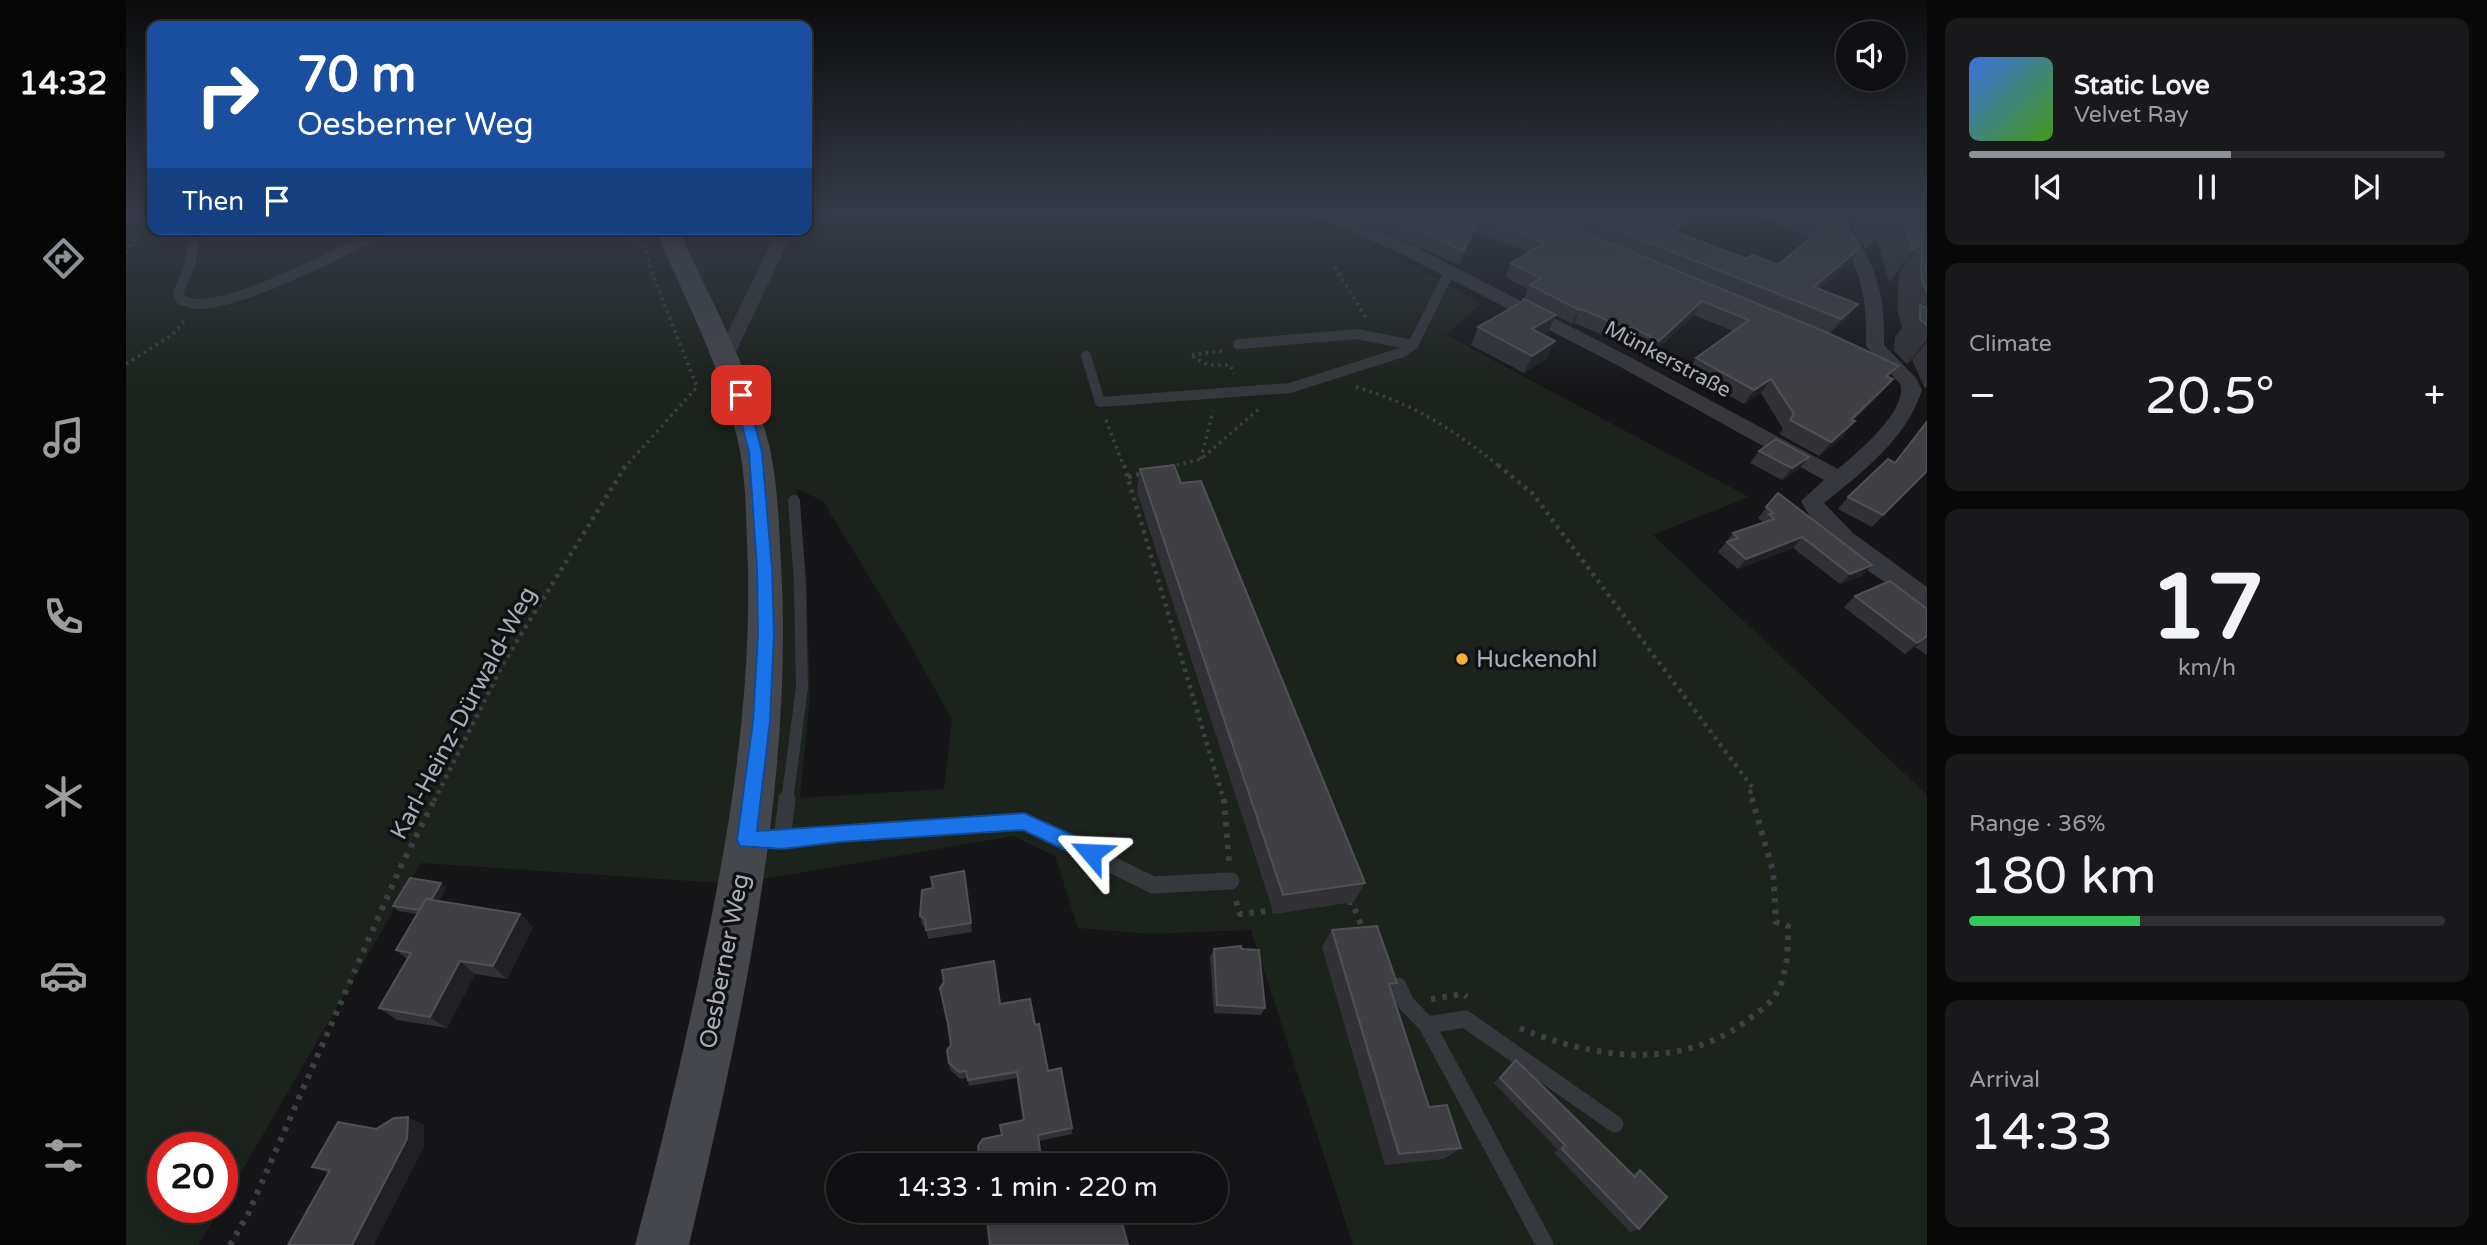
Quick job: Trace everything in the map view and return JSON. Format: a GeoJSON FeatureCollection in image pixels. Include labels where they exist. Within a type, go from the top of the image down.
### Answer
{"type":"FeatureCollection","features":[{"type":"Feature","properties":{"kind":"street","name":"Oesberner Weg"},"geometry":{"type":"LineString","coordinates":[[662,1245],[683,1165],[729,945],[764,840],[761,721],[766,634],[765,568],[755,452],[741,395],[686,273]]}},
{"type":"Feature","properties":{"kind":"street"},"geometry":{"type":"LineString","coordinates":[[725,356],[765,273]]}},
{"type":"Feature","properties":{"kind":"street","name":"Münkerstraße"},"geometry":{"type":"LineString","coordinates":[[1451,273],[1681,390],[1839,480]]}},
{"type":"Feature","properties":{"kind":"street"},"geometry":{"type":"LineString","coordinates":[[1868,273],[1875,296],[1875,346],[1909,382],[1911,398],[1886,433],[1854,468],[1812,502],[1813,507],[1833,528],[1927,599]]}},
{"type":"Feature","properties":{"kind":"street"},"geometry":{"type":"LineString","coordinates":[[1861,353],[1887,361]]}},
{"type":"Feature","properties":{"kind":"lane"},"geometry":{"type":"LineString","coordinates":[[187,273],[178,293],[181,300],[198,304],[219,300],[289,273]]}},
{"type":"Feature","properties":{"kind":"lane"},"geometry":{"type":"LineString","coordinates":[[1086,356],[1100,402],[1290,388],[1403,352],[1413,345],[1448,273]]}},
{"type":"Feature","properties":{"kind":"lane"},"geometry":{"type":"LineString","coordinates":[[1238,344],[1357,334],[1413,345]]}},
{"type":"Feature","properties":{"kind":"lane"},"geometry":{"type":"LineString","coordinates":[[793,501],[800,584],[802,688],[764,840],[1024,821],[1153,885],[1231,881]]}},
{"type":"Feature","properties":{"kind":"lane"},"geometry":{"type":"LineString","coordinates":[[1398,986],[1406,1003],[1427,1026],[1545,1245]]}},
{"type":"Feature","properties":{"kind":"lane"},"geometry":{"type":"LineString","coordinates":[[1427,1026],[1465,1019],[1615,1124]]}},
{"type":"Feature","properties":{"kind":"path","name":"Karl-Heinz-Dürwald-Weg"},"geometry":{"type":"LineString","coordinates":[[230,1245],[248,1214],[400,868],[504,662],[634,454],[697,387],[652,273]]}},
{"type":"Feature","properties":{"kind":"path"},"geometry":{"type":"LineString","coordinates":[[1339,273],[1373,330],[1355,331],[1357,334]]}},
{"type":"Feature","properties":{"kind":"path"},"geometry":{"type":"LineString","coordinates":[[126,364],[172,335],[198,304]]}},
{"type":"Feature","properties":{"kind":"path"},"geometry":{"type":"LineString","coordinates":[[1201,459],[1218,394],[1212,378],[1234,375],[1230,365],[1207,366],[1198,363],[1190,355],[1229,350],[1238,344]]}},
{"type":"Feature","properties":{"kind":"path"},"geometry":{"type":"LineString","coordinates":[[1316,379],[1376,393],[1415,410],[1455,432],[1530,494],[1756,791],[1749,792],[1767,843],[1777,885],[1776,922],[1788,926],[1788,958],[1775,995],[1749,1020],[1716,1041],[1674,1052],[1626,1054],[1577,1048],[1512,1024]]}},
{"type":"Feature","properties":{"kind":"path"},"geometry":{"type":"LineString","coordinates":[[1164,468],[1201,459],[1269,398],[1290,388]]}},
{"type":"Feature","properties":{"kind":"path"},"geometry":{"type":"LineString","coordinates":[[1100,402],[1128,477],[1223,793],[1231,881]]}},
{"type":"Feature","properties":{"kind":"path"},"geometry":{"type":"LineString","coordinates":[[1128,477],[1152,471]]}},
{"type":"Feature","properties":{"kind":"path"},"geometry":{"type":"LineString","coordinates":[[1339,903],[1352,901],[1368,942]]}},
{"type":"Feature","properties":{"kind":"path"},"geometry":{"type":"LineString","coordinates":[[1240,914],[1290,908]]}},
{"type":"Feature","properties":{"kind":"path"},"geometry":{"type":"LineString","coordinates":[[1406,1003],[1463,994],[1472,1000]]}},
{"type":"Feature","properties":{"kind":"shaded area"},"geometry":{"type":"Polygon","coordinates":[[[126,273],[1425,273],[1481,304],[1446,335],[1749,497],[1653,535],[1927,795],[1927,1245],[1353,1245],[1251,930],[1150,934],[1078,928],[1055,856],[1013,836],[735,884],[421,863],[238,1178],[238,1132],[147,1132],[147,1223],[212,1223],[198,1245],[126,1245],[126,273]],[[797,489],[806,574],[810,694],[800,798],[944,789],[952,720],[910,644],[823,501],[797,489]]]}},
{"type":"Feature","properties":{"kind":"building"},"geometry":{"type":"Polygon","coordinates":[[[1531,273],[1683,273],[1826,332],[1899,366],[1886,376],[1893,379],[1851,420],[1855,421],[1831,442],[1790,420],[1794,414],[1771,379],[1754,390],[1696,358],[1749,320],[1702,301],[1659,341],[1631,327],[1628,329],[1579,310],[1530,285],[1541,278],[1531,273]]]}},
{"type":"Feature","properties":{"kind":"building"},"geometry":{"type":"Polygon","coordinates":[[[1726,273],[1830,273],[1814,287],[1858,304],[1841,319],[1726,273]]]}},
{"type":"Feature","properties":{"kind":"building"},"geometry":{"type":"Polygon","coordinates":[[[1921,273],[1927,273],[1927,293],[1921,273]]]}},
{"type":"Feature","properties":{"kind":"building"},"geometry":{"type":"Polygon","coordinates":[[[1524,299],[1556,315],[1532,329],[1555,341],[1532,356],[1478,327],[1524,299]]]}},
{"type":"Feature","properties":{"kind":"building"},"geometry":{"type":"Polygon","coordinates":[[[1920,305],[1927,308],[1927,326],[1920,319],[1920,305]]]}},
{"type":"Feature","properties":{"kind":"building"},"geometry":{"type":"Polygon","coordinates":[[[1927,422],[1927,471],[1883,515],[1848,497],[1888,459],[1895,463],[1927,422]]]}},
{"type":"Feature","properties":{"kind":"building"},"geometry":{"type":"Polygon","coordinates":[[[1776,439],[1809,457],[1792,468],[1759,451],[1776,439]]]}},
{"type":"Feature","properties":{"kind":"building"},"geometry":{"type":"Polygon","coordinates":[[[1174,465],[1181,483],[1201,481],[1365,883],[1283,895],[1140,469],[1174,465]]]}},
{"type":"Feature","properties":{"kind":"building"},"geometry":{"type":"Polygon","coordinates":[[[1778,493],[1872,565],[1850,574],[1802,537],[1746,559],[1727,542],[1738,538],[1733,533],[1774,519],[1769,514],[1773,513],[1766,507],[1778,493]]]}},
{"type":"Feature","properties":{"kind":"building"},"geometry":{"type":"Polygon","coordinates":[[[1890,581],[1927,609],[1927,636],[1917,643],[1855,596],[1890,581]]]}},
{"type":"Feature","properties":{"kind":"building"},"geometry":{"type":"Polygon","coordinates":[[[964,871],[971,923],[926,930],[925,919],[920,916],[922,890],[933,888],[931,877],[964,871]]]}},
{"type":"Feature","properties":{"kind":"building"},"geometry":{"type":"Polygon","coordinates":[[[410,878],[441,883],[432,899],[426,899],[419,910],[393,906],[410,878]]]}},
{"type":"Feature","properties":{"kind":"building"},"geometry":{"type":"Polygon","coordinates":[[[426,899],[520,914],[493,966],[460,961],[430,1017],[379,1008],[411,953],[396,950],[426,899]]]}},
{"type":"Feature","properties":{"kind":"building"},"geometry":{"type":"Polygon","coordinates":[[[1377,926],[1397,983],[1389,984],[1429,1107],[1447,1105],[1461,1148],[1399,1154],[1332,930],[1377,926]]]}},
{"type":"Feature","properties":{"kind":"building"},"geometry":{"type":"Polygon","coordinates":[[[1241,946],[1242,949],[1259,950],[1265,1008],[1217,1005],[1214,949],[1241,946]]]}},
{"type":"Feature","properties":{"kind":"building"},"geometry":{"type":"Polygon","coordinates":[[[994,961],[1000,1004],[1030,999],[1035,1025],[1039,1024],[1048,1071],[1061,1068],[1072,1128],[1038,1135],[1040,1153],[979,1153],[978,1146],[983,1139],[1002,1135],[1000,1125],[1024,1120],[1017,1072],[968,1080],[966,1071],[959,1072],[949,1063],[947,1050],[951,1045],[940,988],[944,982],[942,970],[994,961]]]}},
{"type":"Feature","properties":{"kind":"building"},"geometry":{"type":"Polygon","coordinates":[[[1516,1060],[1635,1177],[1640,1170],[1667,1197],[1639,1229],[1562,1149],[1565,1145],[1500,1078],[1516,1060]]]}},
{"type":"Feature","properties":{"kind":"building"},"geometry":{"type":"Polygon","coordinates":[[[408,1117],[407,1139],[352,1245],[288,1245],[330,1170],[312,1167],[338,1122],[376,1129],[394,1118],[408,1117]]]}},
{"type":"Feature","properties":{"kind":"building"},"geometry":{"type":"Polygon","coordinates":[[[987,1223],[1122,1223],[1128,1245],[990,1245],[987,1223]]]}},
{"type":"Feature","properties":{"kind":"place","name":"Huckenohl"},"geometry":{"type":"Point","coordinates":[1462,659]}},
{"type":"Feature","properties":{"kind":"route"},"geometry":{"type":"LineString","coordinates":[[741,395],[755,452],[760,497],[766,634],[761,721],[747,840],[782,840],[839,833],[1024,821],[1091,853]]}}]}
